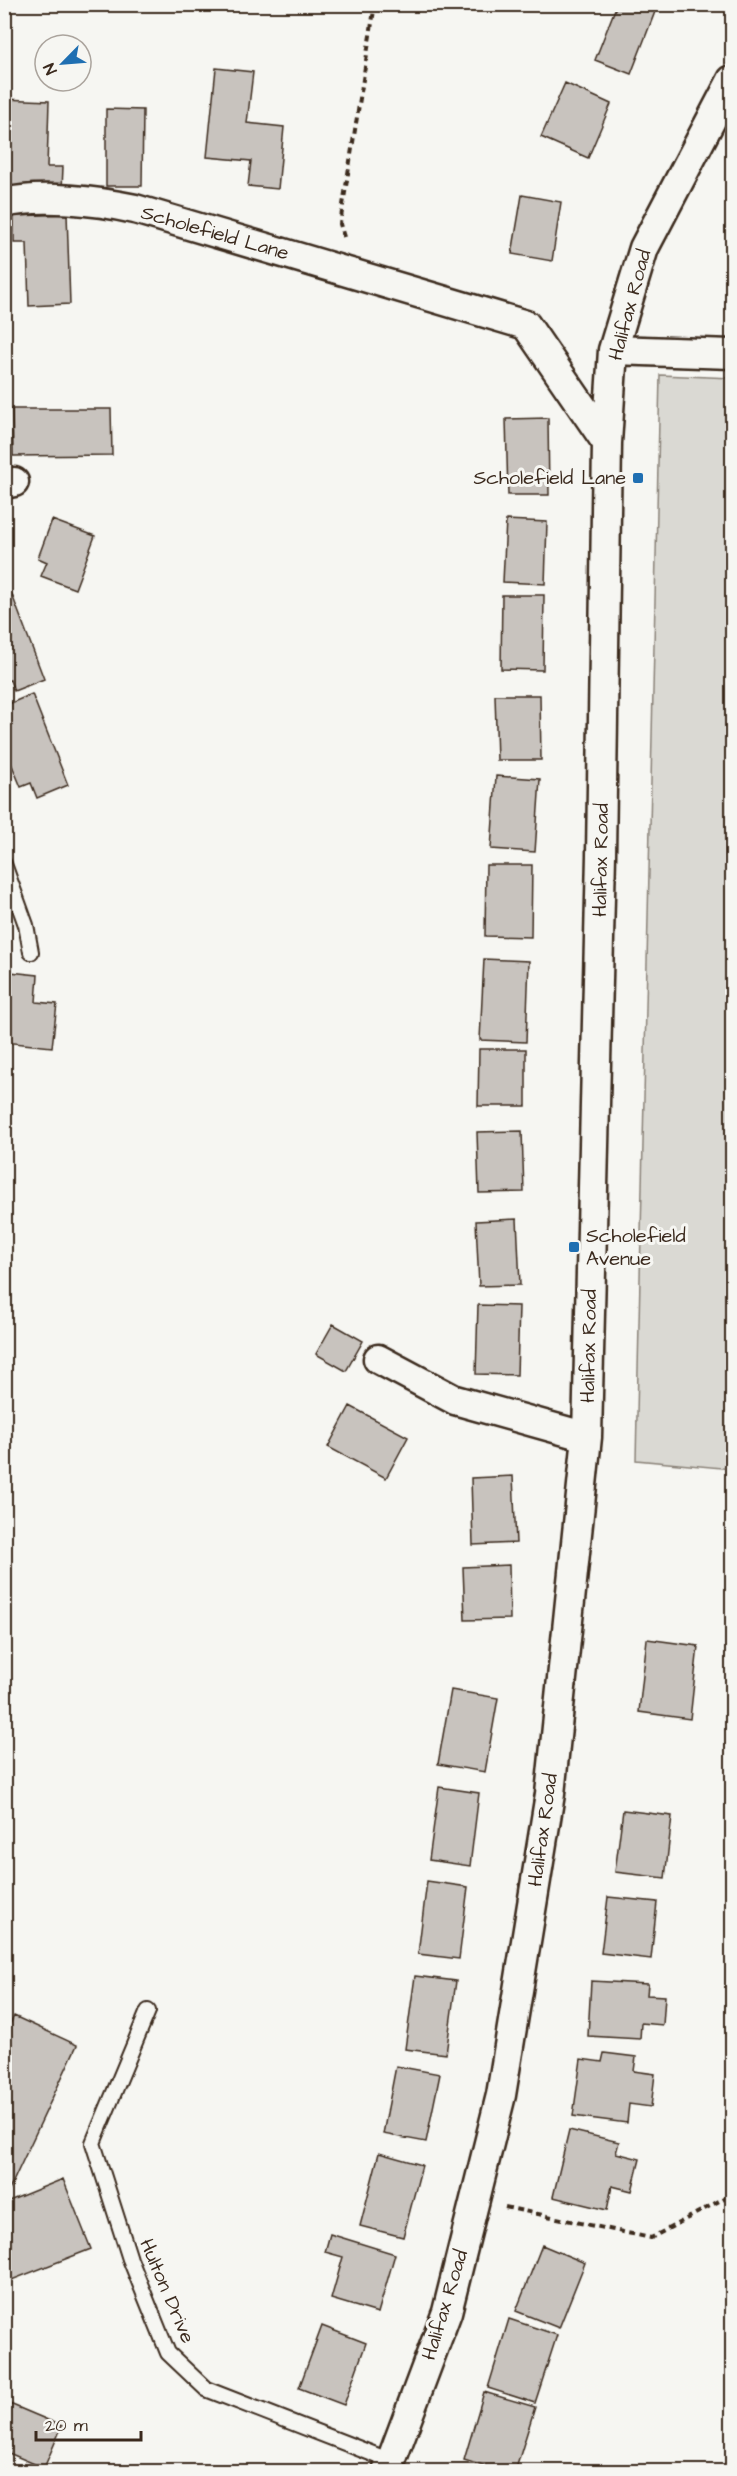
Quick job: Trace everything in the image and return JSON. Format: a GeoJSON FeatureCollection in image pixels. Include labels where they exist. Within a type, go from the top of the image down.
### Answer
{"type":"FeatureCollection","features":[{"type":"Feature","properties":{"kind":"street","name":"Halifax Road"},"geometry":{"type":"LineString","coordinates":[[389,2466],[447,2312],[501,2095],[550,1794],[587,1437],[601,843],[607,443],[613,350],[644,248],[732,80]]}},
{"type":"Feature","properties":{"kind":"street","name":"Scholefield Lane"},"geometry":{"type":"LineString","coordinates":[[4,203],[35,200],[105,202],[526,325],[607,443]]}},
{"type":"Feature","properties":{"kind":"street"},"geometry":{"type":"LineString","coordinates":[[613,350],[732,354]]}},
{"type":"Feature","properties":{"kind":"street"},"geometry":{"type":"LineString","coordinates":[[378,1359],[455,1400],[587,1437]]}},
{"type":"Feature","properties":{"kind":"lane"},"geometry":{"type":"LineString","coordinates":[[4,864],[26,925],[31,952]]}},
{"type":"Feature","properties":{"kind":"lane","name":"Hulton Drive"},"geometry":{"type":"LineString","coordinates":[[148,2011],[93,2143],[130,2259],[168,2353],[206,2389],[389,2466]]}},
{"type":"Feature","properties":{"kind":"path"},"geometry":{"type":"LineString","coordinates":[[320,264],[344,237],[340,224],[375,4]]}},
{"type":"Feature","properties":{"kind":"path"},"geometry":{"type":"LineString","coordinates":[[475,2201],[651,2238],[732,2194]]}},
{"type":"Feature","properties":{"kind":"shaded area"},"geometry":{"type":"Polygon","coordinates":[[[660,375],[732,378],[732,1469],[636,1460],[660,375]]]}},
{"type":"Feature","properties":{"kind":"building"},"geometry":{"type":"Polygon","coordinates":[[[617,4],[658,4],[631,74],[595,60],[617,4]]]}},
{"type":"Feature","properties":{"kind":"building"},"geometry":{"type":"Polygon","coordinates":[[[216,68],[253,72],[247,123],[284,127],[278,189],[248,186],[251,161],[207,157],[216,68]]]}},
{"type":"Feature","properties":{"kind":"building"},"geometry":{"type":"Polygon","coordinates":[[[565,83],[611,104],[588,158],[541,137],[565,83]]]}},
{"type":"Feature","properties":{"kind":"building"},"geometry":{"type":"Polygon","coordinates":[[[4,99],[49,101],[47,167],[63,167],[62,189],[4,187],[4,99]]]}},
{"type":"Feature","properties":{"kind":"building"},"geometry":{"type":"Polygon","coordinates":[[[106,109],[143,110],[142,186],[106,186],[106,109]]]}},
{"type":"Feature","properties":{"kind":"building"},"geometry":{"type":"Polygon","coordinates":[[[522,195],[561,202],[552,261],[512,254],[522,195]]]}},
{"type":"Feature","properties":{"kind":"building"},"geometry":{"type":"Polygon","coordinates":[[[67,214],[70,304],[29,306],[27,243],[14,243],[14,216],[67,214]]]}},
{"type":"Feature","properties":{"kind":"building"},"geometry":{"type":"Polygon","coordinates":[[[12,409],[111,409],[112,455],[13,456],[12,409]]]}},
{"type":"Feature","properties":{"kind":"building"},"geometry":{"type":"Polygon","coordinates":[[[548,418],[549,495],[508,495],[506,419],[548,418]]]}},
{"type":"Feature","properties":{"kind":"building"},"geometry":{"type":"Polygon","coordinates":[[[52,520],[95,536],[75,589],[41,576],[47,562],[38,558],[52,520]]]}},
{"type":"Feature","properties":{"kind":"building"},"geometry":{"type":"Polygon","coordinates":[[[506,520],[547,522],[545,584],[503,582],[506,520]]]}},
{"type":"Feature","properties":{"kind":"building"},"geometry":{"type":"Polygon","coordinates":[[[11,592],[44,679],[14,691],[10,680],[4,682],[4,595],[11,592]]]}},
{"type":"Feature","properties":{"kind":"building"},"geometry":{"type":"Polygon","coordinates":[[[502,595],[544,595],[543,670],[501,669],[502,595]]]}},
{"type":"Feature","properties":{"kind":"building"},"geometry":{"type":"Polygon","coordinates":[[[32,694],[68,785],[37,798],[31,783],[21,787],[4,746],[4,706],[32,694]]]}},
{"type":"Feature","properties":{"kind":"building"},"geometry":{"type":"Polygon","coordinates":[[[495,695],[540,695],[541,760],[497,760],[495,695]]]}},
{"type":"Feature","properties":{"kind":"building"},"geometry":{"type":"Polygon","coordinates":[[[496,776],[540,779],[535,852],[491,849],[496,776]]]}},
{"type":"Feature","properties":{"kind":"building"},"geometry":{"type":"Polygon","coordinates":[[[486,865],[532,865],[531,937],[485,936],[486,865]]]}},
{"type":"Feature","properties":{"kind":"building"},"geometry":{"type":"Polygon","coordinates":[[[484,959],[529,961],[526,1042],[480,1040],[484,959]]]}},
{"type":"Feature","properties":{"kind":"building"},"geometry":{"type":"Polygon","coordinates":[[[10,972],[38,975],[36,1002],[57,1004],[52,1047],[4,1042],[4,998],[7,998],[10,972]]]}},
{"type":"Feature","properties":{"kind":"building"},"geometry":{"type":"Polygon","coordinates":[[[479,1049],[526,1049],[526,1106],[478,1106],[479,1049]]]}},
{"type":"Feature","properties":{"kind":"building"},"geometry":{"type":"Polygon","coordinates":[[[522,1131],[524,1192],[479,1193],[477,1132],[522,1131]]]}},
{"type":"Feature","properties":{"kind":"building"},"geometry":{"type":"Polygon","coordinates":[[[517,1219],[520,1285],[479,1286],[476,1221],[517,1219]]]}},
{"type":"Feature","properties":{"kind":"building"},"geometry":{"type":"Polygon","coordinates":[[[478,1305],[519,1306],[517,1375],[476,1374],[478,1305]]]}},
{"type":"Feature","properties":{"kind":"building"},"geometry":{"type":"Polygon","coordinates":[[[333,1324],[363,1341],[346,1371],[316,1354],[333,1324]]]}},
{"type":"Feature","properties":{"kind":"building"},"geometry":{"type":"Polygon","coordinates":[[[350,1406],[408,1437],[386,1478],[328,1447],[350,1406]]]}},
{"type":"Feature","properties":{"kind":"building"},"geometry":{"type":"Polygon","coordinates":[[[513,1476],[516,1543],[473,1545],[471,1478],[513,1476]]]}},
{"type":"Feature","properties":{"kind":"building"},"geometry":{"type":"Polygon","coordinates":[[[509,1565],[510,1619],[465,1620],[463,1567],[509,1565]]]}},
{"type":"Feature","properties":{"kind":"building"},"geometry":{"type":"Polygon","coordinates":[[[647,1639],[698,1646],[690,1719],[639,1712],[647,1639]]]}},
{"type":"Feature","properties":{"kind":"building"},"geometry":{"type":"Polygon","coordinates":[[[451,1690],[498,1698],[485,1772],[438,1764],[451,1690]]]}},
{"type":"Feature","properties":{"kind":"building"},"geometry":{"type":"Polygon","coordinates":[[[439,1787],[479,1793],[470,1866],[429,1860],[439,1787]]]}},
{"type":"Feature","properties":{"kind":"building"},"geometry":{"type":"Polygon","coordinates":[[[623,1810],[672,1816],[665,1878],[615,1872],[623,1810]]]}},
{"type":"Feature","properties":{"kind":"building"},"geometry":{"type":"Polygon","coordinates":[[[427,1881],[468,1887],[459,1959],[418,1954],[427,1881]]]}},
{"type":"Feature","properties":{"kind":"building"},"geometry":{"type":"Polygon","coordinates":[[[608,1897],[657,1902],[651,1959],[601,1953],[608,1897]]]}},
{"type":"Feature","properties":{"kind":"building"},"geometry":{"type":"Polygon","coordinates":[[[415,1976],[456,1981],[446,2054],[405,2049],[415,1976]]]}},
{"type":"Feature","properties":{"kind":"building"},"geometry":{"type":"Polygon","coordinates":[[[591,1981],[648,1984],[647,1995],[665,1996],[663,2025],[641,2023],[640,2039],[588,2036],[591,1981]]]}},
{"type":"Feature","properties":{"kind":"building"},"geometry":{"type":"Polygon","coordinates":[[[14,2016],[77,2045],[4,2201],[4,2037],[14,2016]]]}},
{"type":"Feature","properties":{"kind":"building"},"geometry":{"type":"Polygon","coordinates":[[[604,2053],[636,2057],[634,2071],[655,2074],[651,2107],[629,2104],[627,2123],[573,2116],[581,2059],[602,2062],[604,2053]]]}},
{"type":"Feature","properties":{"kind":"building"},"geometry":{"type":"Polygon","coordinates":[[[396,2066],[440,2074],[426,2142],[383,2134],[396,2066]]]}},
{"type":"Feature","properties":{"kind":"building"},"geometry":{"type":"Polygon","coordinates":[[[569,2130],[619,2142],[616,2153],[640,2159],[632,2191],[612,2186],[607,2210],[553,2197],[569,2130]]]}},
{"type":"Feature","properties":{"kind":"building"},"geometry":{"type":"Polygon","coordinates":[[[379,2153],[422,2165],[403,2237],[360,2226],[379,2153]]]}},
{"type":"Feature","properties":{"kind":"building"},"geometry":{"type":"Polygon","coordinates":[[[63,2179],[91,2249],[4,2283],[4,2203],[63,2179]]]}},
{"type":"Feature","properties":{"kind":"building"},"geometry":{"type":"Polygon","coordinates":[[[330,2234],[395,2254],[378,2313],[331,2299],[343,2257],[325,2252],[330,2234]]]}},
{"type":"Feature","properties":{"kind":"building"},"geometry":{"type":"Polygon","coordinates":[[[542,2245],[585,2263],[559,2328],[516,2311],[542,2245]]]}},
{"type":"Feature","properties":{"kind":"building"},"geometry":{"type":"Polygon","coordinates":[[[509,2319],[557,2335],[535,2403],[488,2388],[509,2319]]]}},
{"type":"Feature","properties":{"kind":"building"},"geometry":{"type":"Polygon","coordinates":[[[322,2326],[366,2343],[344,2405],[299,2388],[322,2326]]]}},
{"type":"Feature","properties":{"kind":"building"},"geometry":{"type":"Polygon","coordinates":[[[484,2392],[535,2407],[515,2472],[502,2472],[464,2460],[484,2392]]]}},
{"type":"Feature","properties":{"kind":"building"},"geometry":{"type":"Polygon","coordinates":[[[10,2404],[62,2426],[44,2468],[4,2451],[4,2417],[10,2404]]]}},
{"type":"Feature","properties":{"kind":"place","name":"Scholefield Lane"},"geometry":{"type":"Point","coordinates":[638,478]}},
{"type":"Feature","properties":{"kind":"place","name":"Scholefield Avenue"},"geometry":{"type":"Point","coordinates":[574,1247]}}]}
